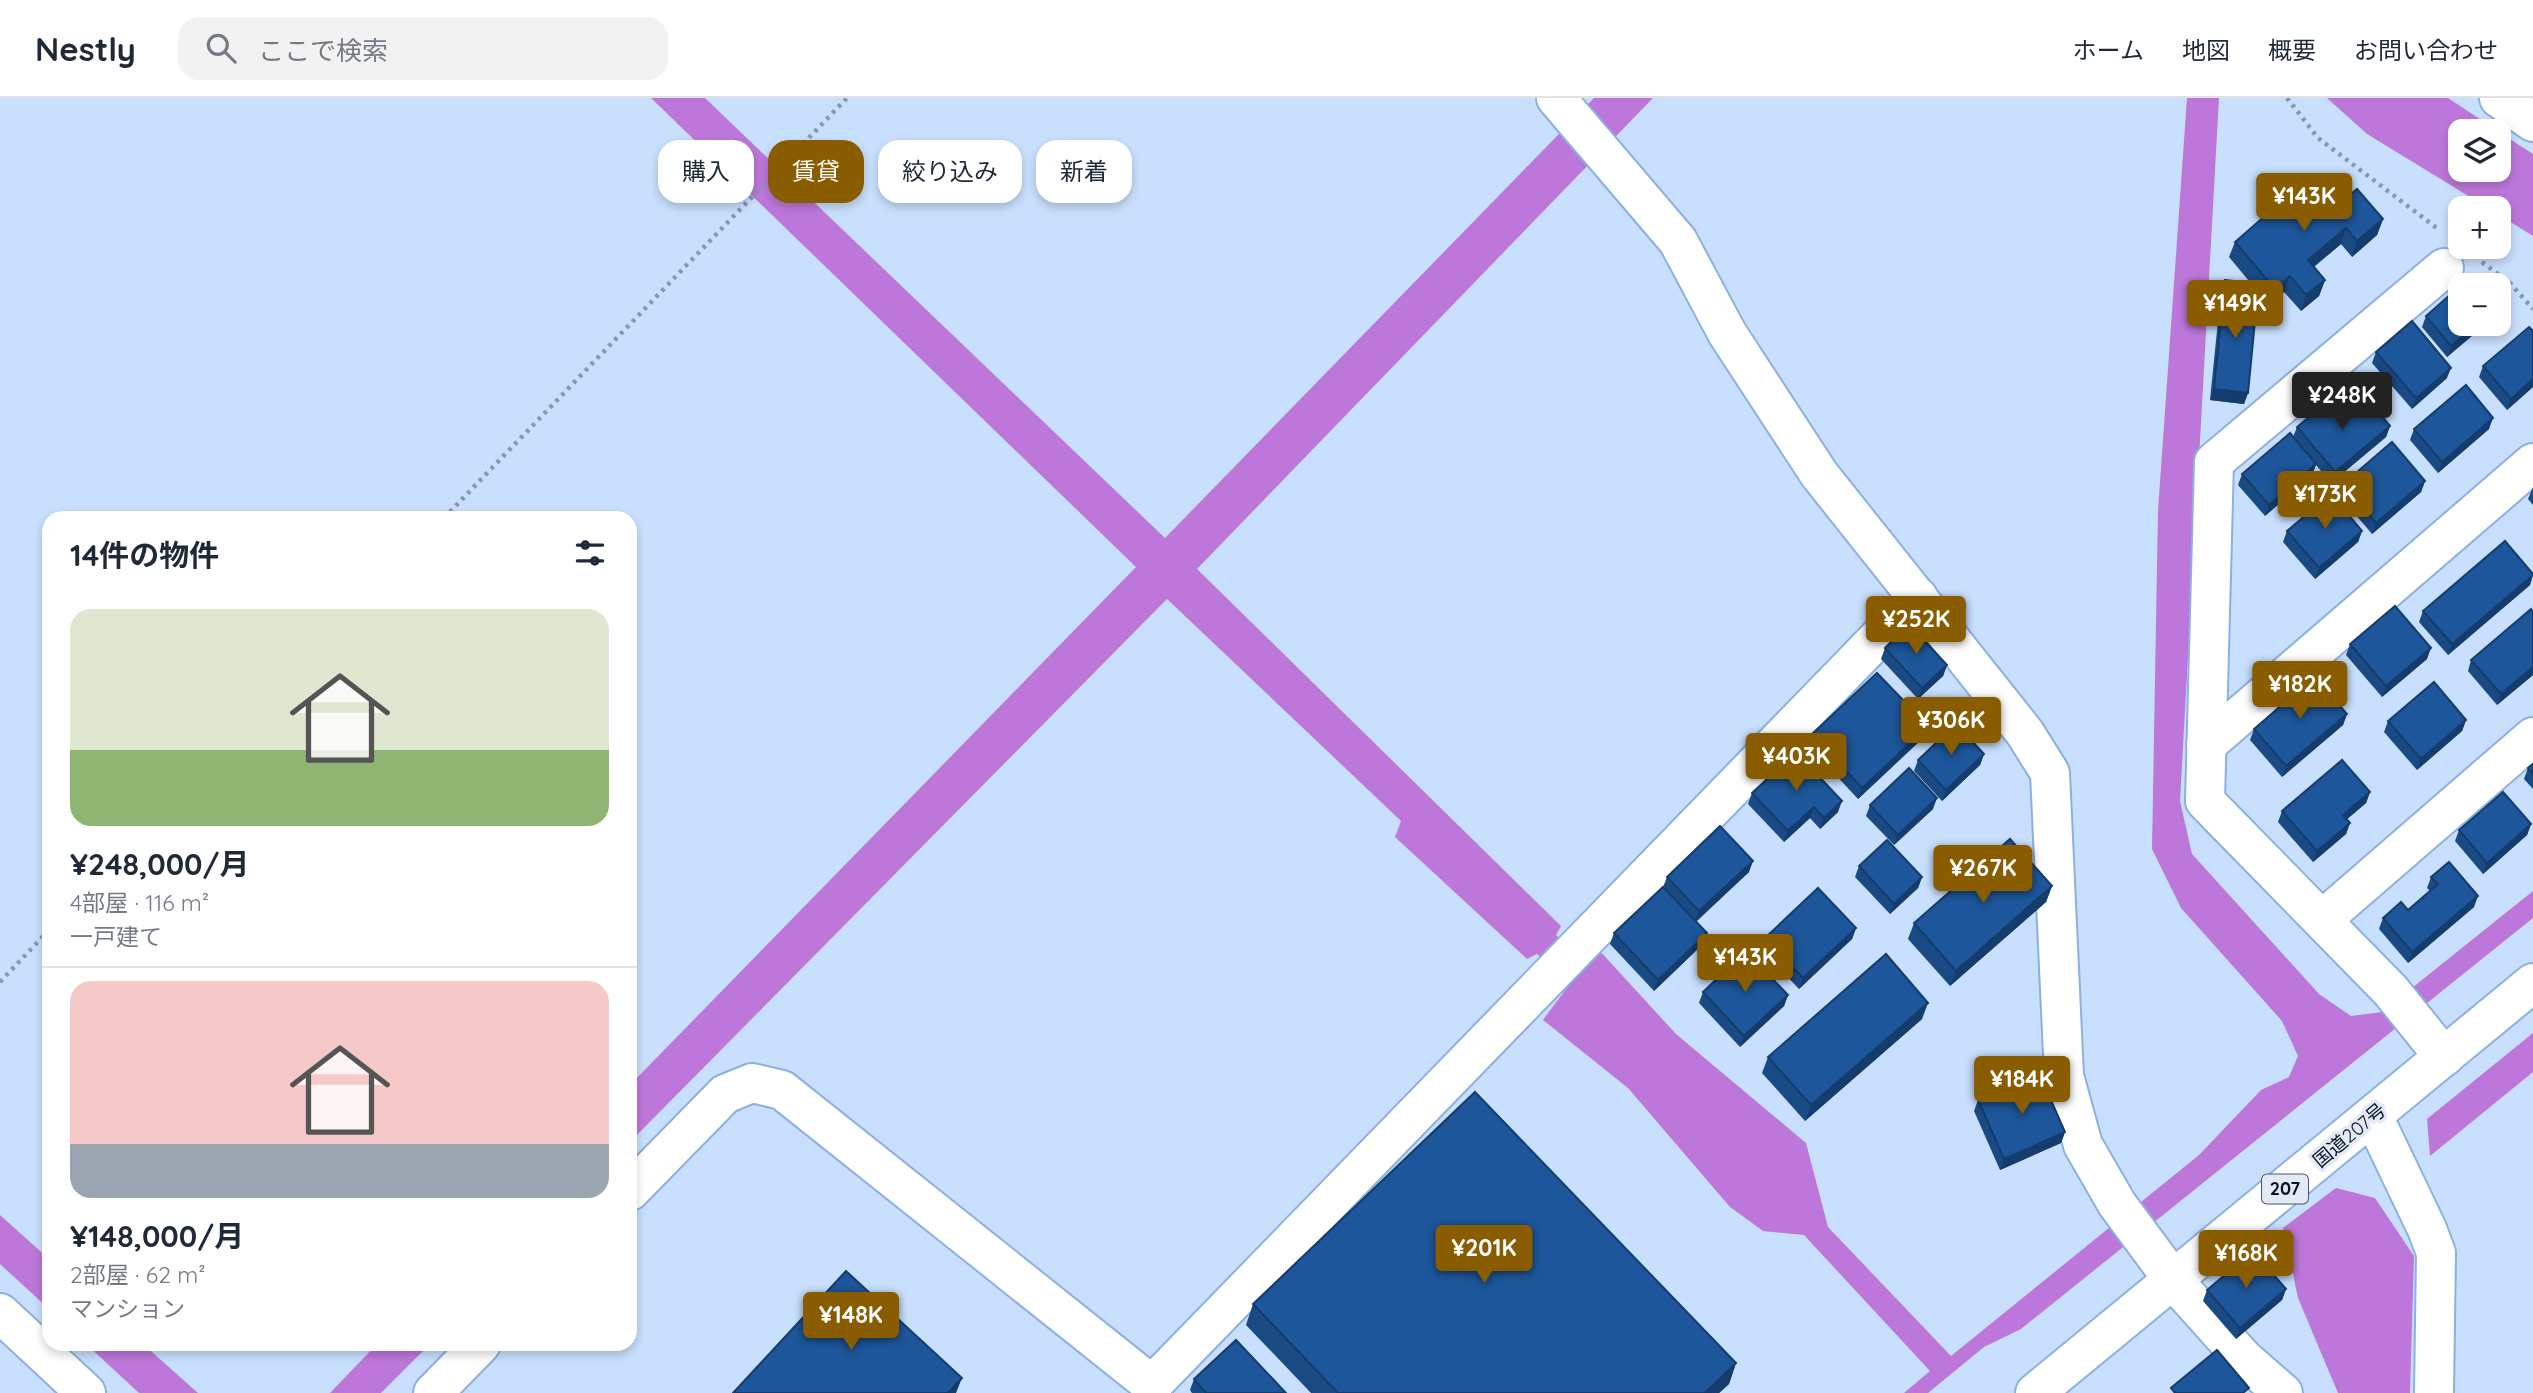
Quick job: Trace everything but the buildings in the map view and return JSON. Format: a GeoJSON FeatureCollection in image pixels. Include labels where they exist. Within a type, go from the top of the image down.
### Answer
{"type":"FeatureCollection","features":[{"type":"Feature","properties":{"kind":"main road"},"geometry":{"type":"LineString","coordinates":[[2499,98],[2533,122]]}},
{"type":"Feature","properties":{"kind":"main road"},"geometry":{"type":"LineString","coordinates":[[1561,104],[1678,241],[1727,333],[1819,474],[2025,733],[2050,773],[2064,1076],[2083,1145],[2117,1204],[2174,1281],[2243,1358],[2283,1393]]}},
{"type":"Feature","properties":{"kind":"main road"},"geometry":{"type":"LineString","coordinates":[[2444,1057],[2391,991],[2205,801],[2214,463],[2448,259]]}},
{"type":"Feature","properties":{"kind":"main road"},"geometry":{"type":"LineString","coordinates":[[2206,745],[2533,463]]}},
{"type":"Feature","properties":{"kind":"main road"},"geometry":{"type":"LineString","coordinates":[[637,1184],[725,1094],[752,1083],[782,1090],[1152,1385],[1918,597]]}},
{"type":"Feature","properties":{"kind":"main road"},"geometry":{"type":"LineString","coordinates":[[2322,919],[2533,737]]}},
{"type":"Feature","properties":{"kind":"main road","name":"国道207号"},"geometry":{"type":"LineString","coordinates":[[2035,1393],[2533,983]]}},
{"type":"Feature","properties":{"kind":"main road"},"geometry":{"type":"LineString","coordinates":[[2373,1116],[2436,1253],[2434,1393]]}},
{"type":"Feature","properties":{"kind":"main road"},"geometry":{"type":"LineString","coordinates":[[0,1313],[86,1393]]}},
{"type":"Feature","properties":{"kind":"main road"},"geometry":{"type":"LineString","coordinates":[[433,1393],[474,1351]]}},
{"type":"Feature","properties":{"kind":"path"},"geometry":{"type":"LineString","coordinates":[[451,511],[847,98]]}},
{"type":"Feature","properties":{"kind":"path"},"geometry":{"type":"LineString","coordinates":[[2287,98],[2318,138],[2448,247]]}},
{"type":"Feature","properties":{"kind":"path"},"geometry":{"type":"LineString","coordinates":[[2466,259],[2510,283],[2533,309]]}},
{"type":"Feature","properties":{"kind":"path"},"geometry":{"type":"LineString","coordinates":[[0,982],[42,937]]}},
{"type":"Feature","properties":{"kind":"shaded area"},"geometry":{"type":"Polygon","coordinates":[[[651,98],[705,98],[749,140],[694,140],[651,98]]]}},
{"type":"Feature","properties":{"kind":"shaded area"},"geometry":{"type":"Polygon","coordinates":[[[1594,98],[1653,98],[1197,569],[1561,926],[1556,935],[1583,965],[1598,949],[1676,1034],[1806,1143],[1828,1227],[1951,1356],[2199,1155],[2261,1090],[2289,1077],[2298,1056],[2282,1021],[2181,908],[2152,849],[2158,511],[2187,98],[2219,98],[2180,801],[2192,854],[2319,994],[2351,1016],[2382,1012],[2533,891],[2533,918],[2021,1329],[1984,1347],[1928,1393],[1904,1393],[1930,1371],[1804,1235],[1763,1231],[1730,1207],[1628,1088],[1543,1020],[1569,985],[1537,954],[1527,959],[1395,837],[1401,821],[1167,599],[637,1135],[637,1078],[1136,567],[754,198],[754,145],[768,158],[768,203],[815,203],[1165,538],[1594,98]]]}},
{"type":"Feature","properties":{"kind":"shaded area"},"geometry":{"type":"Polygon","coordinates":[[[2327,98],[2448,98],[2480,119],[2448,119],[2448,182],[2511,182],[2511,140],[2533,154],[2533,236],[2511,222],[2511,196],[2468,196],[2367,134],[2327,98]]]}},
{"type":"Feature","properties":{"kind":"shaded area"},"geometry":{"type":"Polygon","coordinates":[[[2533,1033],[2533,1072],[2430,1156],[2427,1119],[2533,1033]]]}},
{"type":"Feature","properties":{"kind":"shaded area"},"geometry":{"type":"Polygon","coordinates":[[[2336,1188],[2375,1198],[2414,1256],[2410,1393],[2338,1393],[2298,1298],[2283,1228],[2336,1188]]]}},
{"type":"Feature","properties":{"kind":"shaded area"},"geometry":{"type":"Polygon","coordinates":[[[0,1215],[42,1253],[42,1303],[0,1264],[0,1215]]]}},
{"type":"Feature","properties":{"kind":"shaded area"},"geometry":{"type":"Polygon","coordinates":[[[94,1351],[151,1351],[198,1393],[139,1393],[94,1351]]]}},
{"type":"Feature","properties":{"kind":"shaded area"},"geometry":{"type":"Polygon","coordinates":[[[370,1351],[423,1351],[381,1393],[330,1393],[370,1351]]]}}]}
